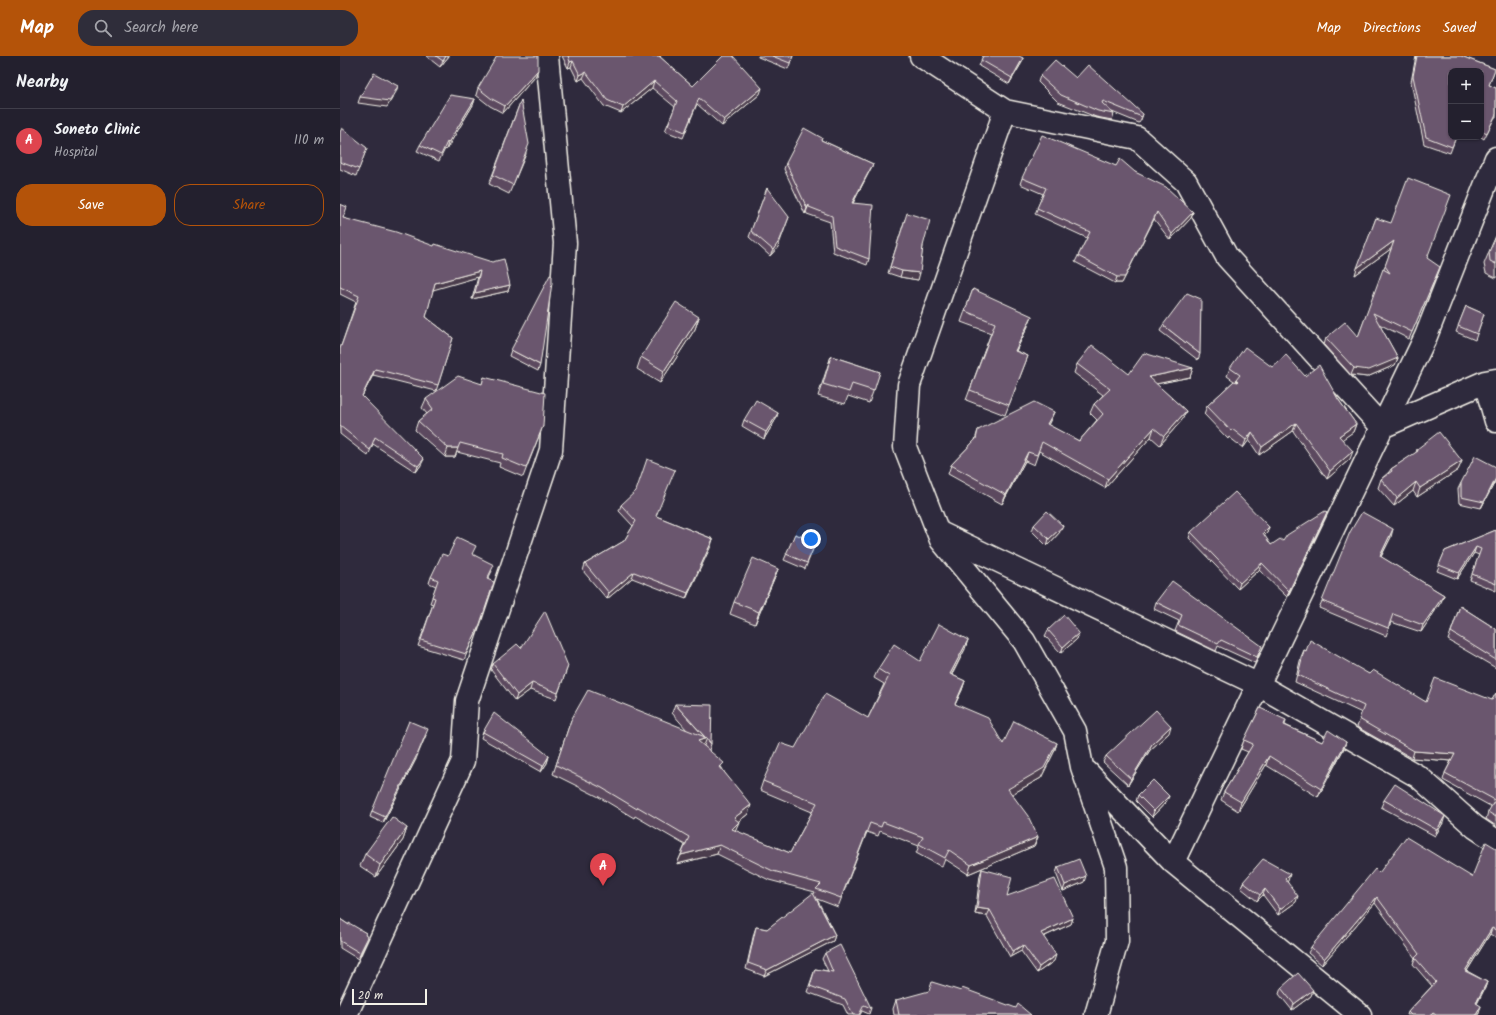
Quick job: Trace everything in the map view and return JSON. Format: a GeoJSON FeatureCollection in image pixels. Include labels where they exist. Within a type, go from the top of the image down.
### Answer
{"type":"FeatureCollection","features":[{"type":"Feature","properties":{"kind":"street"},"geometry":{"type":"LineString","coordinates":[[346,1015],[463,761],[467,701],[551,450],[565,243],[548,56]]}},
{"type":"Feature","properties":{"kind":"street"},"geometry":{"type":"LineString","coordinates":[[921,56],[1005,111],[1137,138],[1186,182],[1226,257],[1382,427]]}},
{"type":"Feature","properties":{"kind":"street"},"geometry":{"type":"LineString","coordinates":[[1005,111],[909,385],[905,447],[941,540],[1024,641],[1075,731],[1082,767],[1116,867],[1117,941],[1096,1015]]}},
{"type":"Feature","properties":{"kind":"street"},"geometry":{"type":"LineString","coordinates":[[1173,862],[1426,336],[1496,158]]}},
{"type":"Feature","properties":{"kind":"street"},"geometry":{"type":"LineString","coordinates":[[1382,427],[1490,381],[1496,421]]}},
{"type":"Feature","properties":{"kind":"street"},"geometry":{"type":"LineString","coordinates":[[937,532],[1258,684],[1419,777],[1475,827],[1496,841]]}},
{"type":"Feature","properties":{"kind":"street"},"geometry":{"type":"LineString","coordinates":[[1082,767],[1173,862],[1360,1015]]}},
{"type":"Feature","properties":{"kind":"building"},"geometry":{"type":"Polygon","coordinates":[[[436,56],[446,56],[443,61],[436,56]]]}},
{"type":"Feature","properties":{"kind":"building"},"geometry":{"type":"Polygon","coordinates":[[[497,56],[538,56],[538,70],[505,106],[492,99],[478,88],[497,56]]]}},
{"type":"Feature","properties":{"kind":"building"},"geometry":{"type":"Polygon","coordinates":[[[568,56],[659,56],[693,86],[723,56],[733,56],[762,88],[724,120],[699,98],[685,132],[668,125],[677,101],[654,81],[623,107],[607,100],[586,72],[580,75],[573,61],[570,62],[568,56]]]}},
{"type":"Feature","properties":{"kind":"building"},"geometry":{"type":"Polygon","coordinates":[[[772,56],[793,56],[790,63],[772,56]]]}},
{"type":"Feature","properties":{"kind":"building"},"geometry":{"type":"Polygon","coordinates":[[[983,56],[1019,56],[1023,58],[1012,78],[981,60],[983,56]]]}},
{"type":"Feature","properties":{"kind":"building"},"geometry":{"type":"Polygon","coordinates":[[[1417,56],[1461,56],[1495,69],[1489,85],[1496,88],[1496,114],[1487,133],[1484,132],[1484,68],[1448,68],[1448,140],[1455,140],[1452,147],[1426,137],[1413,76],[1417,56]]]}},
{"type":"Feature","properties":{"kind":"building"},"geometry":{"type":"Polygon","coordinates":[[[1055,60],[1076,78],[1088,65],[1143,114],[1142,117],[1103,101],[1102,103],[1114,114],[1098,111],[1061,95],[1040,76],[1055,60]]]}},
{"type":"Feature","properties":{"kind":"building"},"geometry":{"type":"Polygon","coordinates":[[[374,73],[398,86],[390,101],[360,97],[374,73]]]}},
{"type":"Feature","properties":{"kind":"building"},"geometry":{"type":"Polygon","coordinates":[[[450,95],[475,99],[448,143],[447,142],[441,155],[420,145],[450,95]]]}},
{"type":"Feature","properties":{"kind":"building"},"geometry":{"type":"Polygon","coordinates":[[[521,100],[529,144],[513,185],[493,175],[521,100]]]}},
{"type":"Feature","properties":{"kind":"building"},"geometry":{"type":"Polygon","coordinates":[[[342,128],[367,148],[359,169],[340,162],[340,132],[342,128]]]}},
{"type":"Feature","properties":{"kind":"building"},"geometry":{"type":"Polygon","coordinates":[[[804,128],[822,138],[821,140],[873,164],[852,203],[873,205],[869,259],[835,246],[832,216],[809,207],[809,205],[807,208],[786,163],[804,128]]]}},
{"type":"Feature","properties":{"kind":"building"},"geometry":{"type":"Polygon","coordinates":[[[1042,135],[1116,166],[1120,159],[1135,172],[1166,187],[1193,212],[1172,234],[1157,212],[1125,277],[1117,277],[1078,256],[1090,232],[1037,208],[1046,188],[1022,178],[1042,135]]]}},
{"type":"Feature","properties":{"kind":"building"},"geometry":{"type":"Polygon","coordinates":[[[1408,178],[1451,195],[1427,258],[1440,267],[1412,332],[1373,313],[1398,358],[1369,370],[1354,368],[1326,338],[1345,322],[1358,337],[1383,269],[1390,273],[1385,266],[1394,241],[1357,268],[1376,218],[1391,223],[1408,178]]]}},
{"type":"Feature","properties":{"kind":"building"},"geometry":{"type":"Polygon","coordinates":[[[767,188],[789,217],[780,240],[773,250],[751,231],[767,188]]]}},
{"type":"Feature","properties":{"kind":"building"},"geometry":{"type":"Polygon","coordinates":[[[340,204],[347,207],[343,218],[396,232],[434,246],[435,244],[492,262],[504,259],[510,285],[475,293],[480,271],[435,283],[426,317],[453,338],[438,385],[375,369],[362,396],[424,459],[418,466],[375,437],[370,450],[340,426],[340,349],[359,296],[340,287],[340,204]]]}},
{"type":"Feature","properties":{"kind":"building"},"geometry":{"type":"Polygon","coordinates":[[[907,213],[930,220],[923,246],[920,273],[902,271],[890,267],[907,213]]]}},
{"type":"Feature","properties":{"kind":"building"},"geometry":{"type":"Polygon","coordinates":[[[1496,236],[1496,264],[1490,261],[1489,252],[1496,236]]]}},
{"type":"Feature","properties":{"kind":"building"},"geometry":{"type":"Polygon","coordinates":[[[550,275],[552,276],[552,283],[540,365],[511,350],[550,275]]]}},
{"type":"Feature","properties":{"kind":"building"},"geometry":{"type":"Polygon","coordinates":[[[973,289],[1032,316],[1015,351],[1028,356],[1009,405],[970,390],[995,323],[965,311],[973,289]]]}},
{"type":"Feature","properties":{"kind":"building"},"geometry":{"type":"Polygon","coordinates":[[[1187,293],[1201,299],[1200,354],[1163,325],[1187,293]]]}},
{"type":"Feature","properties":{"kind":"building"},"geometry":{"type":"Polygon","coordinates":[[[676,302],[699,317],[664,371],[641,357],[676,302]]]}},
{"type":"Feature","properties":{"kind":"building"},"geometry":{"type":"Polygon","coordinates":[[[1466,306],[1484,314],[1477,334],[1458,326],[1466,306]]]}},
{"type":"Feature","properties":{"kind":"building"},"geometry":{"type":"Polygon","coordinates":[[[1092,345],[1129,374],[1144,353],[1193,368],[1149,377],[1186,411],[1164,436],[1154,428],[1108,479],[1042,442],[1037,455],[1028,452],[1006,495],[951,465],[976,439],[978,430],[1034,402],[1054,412],[1047,424],[1079,441],[1103,414],[1094,404],[1110,389],[1077,364],[1092,345]]]}},
{"type":"Feature","properties":{"kind":"building"},"geometry":{"type":"Polygon","coordinates":[[[1245,347],[1272,367],[1286,355],[1305,376],[1319,365],[1338,399],[1356,424],[1339,436],[1353,451],[1330,471],[1296,423],[1262,447],[1252,432],[1246,440],[1232,429],[1231,431],[1207,406],[1234,381],[1238,382],[1236,380],[1240,375],[1230,368],[1245,347]]]}},
{"type":"Feature","properties":{"kind":"building"},"geometry":{"type":"Polygon","coordinates":[[[831,356],[880,372],[874,391],[852,384],[849,392],[823,384],[831,356]]]}},
{"type":"Feature","properties":{"kind":"building"},"geometry":{"type":"Polygon","coordinates":[[[458,376],[482,384],[484,377],[545,393],[543,426],[526,468],[502,458],[503,454],[460,443],[458,448],[448,448],[418,421],[433,409],[426,399],[458,376]]]}},
{"type":"Feature","properties":{"kind":"building"},"geometry":{"type":"Polygon","coordinates":[[[756,400],[778,413],[766,432],[744,420],[756,400]]]}},
{"type":"Feature","properties":{"kind":"building"},"geometry":{"type":"Polygon","coordinates":[[[1439,432],[1462,461],[1420,488],[1416,482],[1397,498],[1381,479],[1392,471],[1391,469],[1418,451],[1417,449],[1439,432]]]}},
{"type":"Feature","properties":{"kind":"building"},"geometry":{"type":"Polygon","coordinates":[[[1475,456],[1496,467],[1496,478],[1484,502],[1461,497],[1461,483],[1475,456]]]}},
{"type":"Feature","properties":{"kind":"building"},"geometry":{"type":"Polygon","coordinates":[[[647,459],[675,470],[656,516],[713,539],[688,593],[634,572],[609,593],[585,564],[624,541],[636,521],[621,505],[636,491],[647,459]]]}},
{"type":"Feature","properties":{"kind":"building"},"geometry":{"type":"Polygon","coordinates":[[[1235,492],[1269,527],[1263,533],[1271,545],[1280,539],[1283,541],[1287,535],[1325,511],[1327,512],[1289,591],[1262,563],[1240,583],[1191,532],[1235,492]]]}},
{"type":"Feature","properties":{"kind":"building"},"geometry":{"type":"Polygon","coordinates":[[[1047,511],[1063,526],[1049,539],[1034,525],[1047,511]]]}},
{"type":"Feature","properties":{"kind":"building"},"geometry":{"type":"Polygon","coordinates":[[[1362,512],[1393,529],[1380,556],[1444,595],[1423,625],[1393,614],[1388,628],[1322,601],[1350,532],[1362,512]]]}},
{"type":"Feature","properties":{"kind":"building"},"geometry":{"type":"Polygon","coordinates":[[[1496,530],[1496,584],[1472,574],[1481,549],[1476,547],[1459,573],[1439,565],[1445,551],[1496,530]]]}},
{"type":"Feature","properties":{"kind":"building"},"geometry":{"type":"Polygon","coordinates":[[[795,534],[816,542],[807,563],[786,554],[795,534]]]}},
{"type":"Feature","properties":{"kind":"building"},"geometry":{"type":"Polygon","coordinates":[[[457,537],[476,546],[472,554],[494,565],[487,579],[494,582],[480,624],[466,654],[421,640],[435,598],[432,597],[438,580],[431,577],[442,554],[448,556],[457,537]]]}},
{"type":"Feature","properties":{"kind":"building"},"geometry":{"type":"Polygon","coordinates":[[[753,558],[778,569],[759,612],[734,602],[753,558]]]}},
{"type":"Feature","properties":{"kind":"building"},"geometry":{"type":"Polygon","coordinates":[[[1172,581],[1262,646],[1257,657],[1221,640],[1218,644],[1178,625],[1182,615],[1156,602],[1172,581]]]}},
{"type":"Feature","properties":{"kind":"building"},"geometry":{"type":"Polygon","coordinates":[[[1460,606],[1496,629],[1496,660],[1451,632],[1460,606]]]}},
{"type":"Feature","properties":{"kind":"building"},"geometry":{"type":"Polygon","coordinates":[[[545,611],[568,666],[558,693],[532,683],[517,695],[493,664],[517,644],[521,648],[545,611]]]}},
{"type":"Feature","properties":{"kind":"building"},"geometry":{"type":"Polygon","coordinates":[[[1064,615],[1079,633],[1063,647],[1048,630],[1064,615]]]}},
{"type":"Feature","properties":{"kind":"building"},"geometry":{"type":"Polygon","coordinates":[[[939,624],[968,640],[950,674],[965,681],[955,704],[988,718],[1003,744],[1014,721],[1057,743],[1044,768],[1008,789],[1028,816],[1038,837],[971,865],[949,850],[945,858],[919,844],[923,837],[883,822],[881,827],[870,823],[841,898],[816,889],[821,884],[773,871],[720,845],[681,855],[689,837],[638,807],[637,809],[602,788],[556,765],[571,720],[588,690],[705,737],[675,704],[712,705],[711,744],[707,738],[698,741],[724,763],[720,767],[751,805],[734,818],[739,822],[732,829],[790,853],[817,803],[763,781],[780,743],[795,748],[825,694],[868,718],[889,676],[878,669],[894,644],[920,661],[939,624]]]}},
{"type":"Feature","properties":{"kind":"building"},"geometry":{"type":"Polygon","coordinates":[[[1310,640],[1369,674],[1373,670],[1426,702],[1435,678],[1492,700],[1496,693],[1496,817],[1488,812],[1495,800],[1445,773],[1455,754],[1414,751],[1359,719],[1364,706],[1298,675],[1304,650],[1306,651],[1310,640]]]}},
{"type":"Feature","properties":{"kind":"building"},"geometry":{"type":"Polygon","coordinates":[[[1260,708],[1286,720],[1284,725],[1322,742],[1328,730],[1346,742],[1321,789],[1269,756],[1241,802],[1224,792],[1253,744],[1244,740],[1260,708]]]}},
{"type":"Feature","properties":{"kind":"building"},"geometry":{"type":"Polygon","coordinates":[[[1156,710],[1171,726],[1152,744],[1131,779],[1106,756],[1156,710]]]}},
{"type":"Feature","properties":{"kind":"building"},"geometry":{"type":"Polygon","coordinates":[[[494,713],[549,756],[543,766],[483,732],[494,713]]]}},
{"type":"Feature","properties":{"kind":"building"},"geometry":{"type":"Polygon","coordinates":[[[409,721],[428,729],[418,753],[385,817],[372,811],[409,721]]]}},
{"type":"Feature","properties":{"kind":"building"},"geometry":{"type":"Polygon","coordinates":[[[1153,780],[1169,796],[1154,811],[1138,795],[1153,780]]]}},
{"type":"Feature","properties":{"kind":"building"},"geometry":{"type":"Polygon","coordinates":[[[1395,784],[1445,816],[1437,830],[1384,800],[1395,784]]]}},
{"type":"Feature","properties":{"kind":"building"},"geometry":{"type":"Polygon","coordinates":[[[392,817],[407,828],[380,865],[365,854],[392,817]]]}},
{"type":"Feature","properties":{"kind":"building"},"geometry":{"type":"Polygon","coordinates":[[[1406,837],[1472,877],[1486,842],[1496,848],[1496,930],[1492,928],[1465,971],[1487,982],[1476,1003],[1481,1006],[1476,1015],[1436,1015],[1433,1013],[1431,1015],[1411,1015],[1408,1012],[1436,982],[1415,958],[1419,954],[1377,897],[1324,959],[1311,947],[1375,869],[1379,873],[1406,837]]]}},
{"type":"Feature","properties":{"kind":"building"},"geometry":{"type":"Polygon","coordinates":[[[1079,859],[1086,876],[1065,885],[1058,867],[1079,859]]]}},
{"type":"Feature","properties":{"kind":"building"},"geometry":{"type":"Polygon","coordinates":[[[1263,859],[1290,874],[1285,879],[1298,896],[1280,909],[1265,889],[1260,895],[1243,882],[1263,859]]]}},
{"type":"Feature","properties":{"kind":"building"},"geometry":{"type":"Polygon","coordinates":[[[982,869],[1012,877],[1007,896],[1055,879],[1073,918],[1041,933],[1056,955],[1039,967],[1023,945],[1013,951],[990,910],[977,908],[982,869]]]}},
{"type":"Feature","properties":{"kind":"building"},"geometry":{"type":"Polygon","coordinates":[[[813,893],[835,935],[767,970],[748,963],[756,927],[767,929],[813,893]]]}},
{"type":"Feature","properties":{"kind":"building"},"geometry":{"type":"Polygon","coordinates":[[[340,919],[366,933],[365,935],[368,937],[360,953],[340,941],[340,919]]]}},
{"type":"Feature","properties":{"kind":"building"},"geometry":{"type":"Polygon","coordinates":[[[840,945],[871,1008],[864,1005],[859,1015],[853,1015],[845,999],[810,986],[815,969],[833,972],[825,953],[840,945]]]}},
{"type":"Feature","properties":{"kind":"building"},"geometry":{"type":"Polygon","coordinates":[[[1298,973],[1313,990],[1294,1004],[1281,988],[1298,973]]]}},
{"type":"Feature","properties":{"kind":"building"},"geometry":{"type":"Polygon","coordinates":[[[932,982],[961,991],[962,988],[1016,1008],[1018,1004],[1031,1015],[899,1015],[896,1000],[929,991],[932,982]]]}},
{"type":"Feature","properties":{"kind":"place","name":"Soneto Clinic"},"geometry":{"type":"Point","coordinates":[603,886]}}]}
